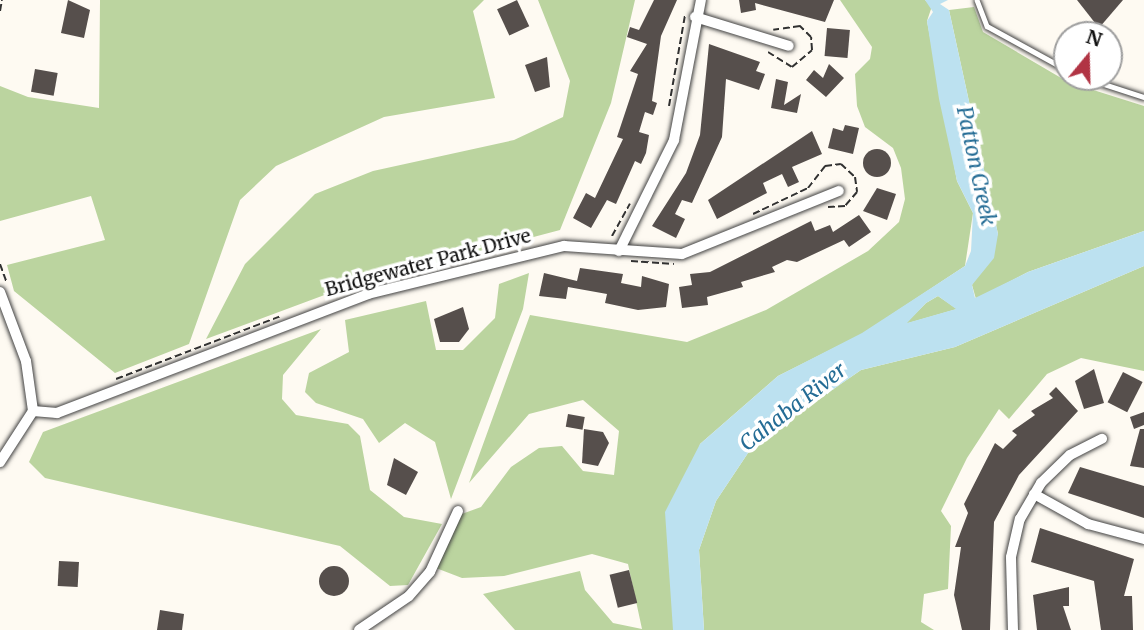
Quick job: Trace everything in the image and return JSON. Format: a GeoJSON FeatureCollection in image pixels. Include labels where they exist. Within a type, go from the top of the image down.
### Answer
{"type":"FeatureCollection","features":[{"type":"Feature","properties":{"kind":"street"},"geometry":{"type":"LineString","coordinates":[[619,251],[674,140],[691,13],[701,0]]}},
{"type":"Feature","properties":{"kind":"street"},"geometry":{"type":"LineString","coordinates":[[691,13],[789,46]]}},
{"type":"Feature","properties":{"kind":"street","name":"Bridgewater Park Drive"},"geometry":{"type":"LineString","coordinates":[[33,411],[57,413],[368,294],[550,248],[670,256],[694,251],[794,204],[839,191]]}},
{"type":"Feature","properties":{"kind":"street"},"geometry":{"type":"LineString","coordinates":[[0,292],[26,361],[33,411],[0,463]]}},
{"type":"Feature","properties":{"kind":"street"},"geometry":{"type":"LineString","coordinates":[[1013,630],[1012,544],[1034,494],[1082,444],[1102,439]]}},
{"type":"Feature","properties":{"kind":"street"},"geometry":{"type":"LineString","coordinates":[[1034,494],[1088,524],[1144,539]]}},
{"type":"Feature","properties":{"kind":"street"},"geometry":{"type":"LineString","coordinates":[[359,630],[409,596],[430,572],[458,511]]}},
{"type":"Feature","properties":{"kind":"lane"},"geometry":{"type":"LineString","coordinates":[[977,0],[987,26],[1053,62]]}},
{"type":"Feature","properties":{"kind":"lane"},"geometry":{"type":"LineString","coordinates":[[1123,90],[1144,97]]}},
{"type":"Feature","properties":{"kind":"path"},"geometry":{"type":"LineString","coordinates":[[0,10],[2,0]]}},
{"type":"Feature","properties":{"kind":"path"},"geometry":{"type":"LineString","coordinates":[[667,118],[691,13]]}},
{"type":"Feature","properties":{"kind":"path"},"geometry":{"type":"LineString","coordinates":[[612,236],[632,200]]}},
{"type":"Feature","properties":{"kind":"green space"},"geometry":{"type":"Polygon","coordinates":[[[100,0],[484,0],[473,11],[495,98],[384,117],[276,166],[240,200],[189,344],[115,373],[14,291],[7,265],[105,240],[91,196],[0,221],[0,86],[28,97],[99,108],[100,0]]]}},
{"type":"Feature","properties":{"kind":"green space"},"geometry":{"type":"Polygon","coordinates":[[[538,0],[635,0],[611,103],[560,230],[346,287],[206,339],[245,264],[315,194],[373,171],[514,140],[563,117],[570,81],[538,0]]]}},
{"type":"Feature","properties":{"kind":"green space"},"geometry":{"type":"Polygon","coordinates":[[[840,0],[925,0],[932,6],[927,21],[957,181],[973,213],[965,266],[862,334],[778,376],[700,444],[673,630],[515,630],[483,594],[580,571],[585,590],[613,623],[642,629],[628,564],[592,554],[504,576],[462,578],[436,568],[459,515],[481,507],[511,467],[539,448],[562,446],[583,471],[614,475],[619,431],[583,400],[529,414],[469,483],[530,315],[687,342],[766,310],[868,251],[899,222],[905,199],[901,168],[893,148],[865,127],[857,106],[855,74],[870,59],[872,47],[840,0]]]}},
{"type":"Feature","properties":{"kind":"green space"},"geometry":{"type":"Polygon","coordinates":[[[974,7],[983,32],[1053,73],[1053,91],[1096,91],[1144,106],[1144,231],[1028,272],[976,299],[972,285],[998,234],[949,10],[974,7]]]}},
{"type":"Feature","properties":{"kind":"green space"},"geometry":{"type":"Polygon","coordinates":[[[1144,266],[1144,371],[1081,358],[1047,374],[1009,419],[999,409],[967,458],[941,511],[951,526],[948,589],[924,594],[921,622],[934,630],[704,630],[699,550],[716,501],[754,444],[861,370],[955,347],[1144,266]]]}},
{"type":"Feature","properties":{"kind":"green space"},"geometry":{"type":"Polygon","coordinates":[[[529,273],[523,309],[451,499],[435,442],[405,423],[379,443],[363,419],[316,403],[305,392],[309,373],[349,352],[345,320],[426,301],[436,350],[463,350],[495,318],[499,284],[529,273]]]}},
{"type":"Feature","properties":{"kind":"green space"},"geometry":{"type":"Polygon","coordinates":[[[938,296],[957,309],[905,324],[926,303],[938,296]]]}},
{"type":"Feature","properties":{"kind":"green space"},"geometry":{"type":"Polygon","coordinates":[[[321,329],[283,375],[282,399],[296,415],[348,424],[360,436],[370,490],[404,517],[442,524],[408,585],[390,586],[340,546],[45,478],[29,462],[43,432],[321,329]]]}},
{"type":"Feature","properties":{"kind":"water"},"geometry":{"type":"Polygon","coordinates":[[[925,0],[948,0],[940,4],[949,10],[998,234],[994,258],[972,285],[975,298],[1028,272],[1144,231],[1144,266],[955,347],[861,370],[754,444],[716,501],[699,550],[704,630],[673,630],[665,512],[700,444],[778,376],[862,333],[965,266],[971,251],[973,213],[957,181],[939,99],[927,21],[933,12],[925,0]],[[938,296],[926,303],[907,323],[956,309],[938,296]]]}},
{"type":"Feature","properties":{"kind":"building"},"geometry":{"type":"Polygon","coordinates":[[[68,0],[90,10],[84,38],[61,33],[68,0]]]}},
{"type":"Feature","properties":{"kind":"building"},"geometry":{"type":"Polygon","coordinates":[[[517,0],[529,26],[509,36],[497,9],[517,0]]]}},
{"type":"Feature","properties":{"kind":"building"},"geometry":{"type":"Polygon","coordinates":[[[654,0],[677,0],[661,36],[652,101],[657,103],[653,115],[645,112],[639,132],[649,135],[646,153],[641,164],[635,161],[616,204],[607,200],[591,228],[573,218],[586,193],[595,198],[623,139],[617,137],[638,74],[630,71],[647,44],[627,37],[630,27],[639,30],[654,0]]]}},
{"type":"Feature","properties":{"kind":"building"},"geometry":{"type":"Polygon","coordinates":[[[739,0],[834,0],[825,22],[755,3],[756,10],[741,13],[739,0]]]}},
{"type":"Feature","properties":{"kind":"building"},"geometry":{"type":"Polygon","coordinates":[[[1077,0],[1123,0],[1105,21],[1094,21],[1077,0]]]}},
{"type":"Feature","properties":{"kind":"building"},"geometry":{"type":"Polygon","coordinates":[[[827,28],[850,30],[847,58],[825,56],[827,28]]]}},
{"type":"Feature","properties":{"kind":"building"},"geometry":{"type":"Polygon","coordinates":[[[709,44],[760,62],[756,71],[765,74],[759,90],[726,79],[722,137],[692,203],[682,200],[675,214],[685,219],[676,238],[652,226],[686,173],[700,135],[709,44]]]}},
{"type":"Feature","properties":{"kind":"building"},"geometry":{"type":"Polygon","coordinates":[[[547,57],[550,87],[535,92],[525,65],[547,57]]]}},
{"type":"Feature","properties":{"kind":"building"},"geometry":{"type":"Polygon","coordinates":[[[829,64],[844,78],[826,97],[806,80],[814,70],[823,78],[829,64]]]}},
{"type":"Feature","properties":{"kind":"building"},"geometry":{"type":"Polygon","coordinates":[[[35,69],[58,73],[54,96],[31,92],[35,69]]]}},
{"type":"Feature","properties":{"kind":"building"},"geometry":{"type":"Polygon","coordinates":[[[776,79],[788,82],[784,105],[801,94],[797,113],[771,108],[776,79]]]}},
{"type":"Feature","properties":{"kind":"building"},"geometry":{"type":"Polygon","coordinates":[[[845,125],[859,128],[853,154],[828,148],[833,128],[843,131],[845,125]]]}},
{"type":"Feature","properties":{"kind":"building"},"geometry":{"type":"Polygon","coordinates":[[[812,131],[822,154],[792,167],[799,182],[788,187],[782,174],[763,183],[767,193],[717,219],[708,200],[812,131]]]}},
{"type":"Feature","properties":{"kind":"building"},"geometry":{"type":"Polygon","coordinates":[[[877,149],[887,153],[891,163],[887,173],[877,177],[867,173],[863,163],[867,153],[877,149]]]}},
{"type":"Feature","properties":{"kind":"building"},"geometry":{"type":"Polygon","coordinates":[[[877,188],[896,194],[887,220],[863,211],[877,188]]]}},
{"type":"Feature","properties":{"kind":"building"},"geometry":{"type":"Polygon","coordinates":[[[859,215],[871,232],[849,247],[844,240],[797,262],[787,260],[772,267],[775,272],[741,282],[743,287],[707,297],[708,305],[682,308],[679,287],[692,285],[690,274],[710,272],[811,221],[815,231],[830,225],[833,232],[859,215]]]}},
{"type":"Feature","properties":{"kind":"building"},"geometry":{"type":"Polygon","coordinates":[[[580,268],[623,274],[621,283],[641,287],[642,276],[669,284],[666,307],[638,310],[605,303],[607,294],[568,287],[566,299],[539,296],[544,273],[577,281],[580,268]]]}},
{"type":"Feature","properties":{"kind":"building"},"geometry":{"type":"Polygon","coordinates":[[[463,307],[469,329],[459,342],[440,342],[434,319],[463,307]]]}},
{"type":"Feature","properties":{"kind":"building"},"geometry":{"type":"Polygon","coordinates":[[[1094,369],[1104,403],[1084,409],[1075,381],[1094,369]]]}},
{"type":"Feature","properties":{"kind":"building"},"geometry":{"type":"Polygon","coordinates":[[[1123,372],[1143,382],[1127,412],[1108,402],[1123,372]]]}},
{"type":"Feature","properties":{"kind":"building"},"geometry":{"type":"Polygon","coordinates":[[[1056,387],[1078,411],[1019,475],[994,522],[990,630],[962,630],[954,595],[961,547],[955,547],[968,513],[964,504],[995,443],[1003,449],[1017,435],[1012,431],[1035,415],[1031,411],[1053,398],[1049,394],[1056,387]]]}},
{"type":"Feature","properties":{"kind":"building"},"geometry":{"type":"Polygon","coordinates":[[[1144,412],[1144,425],[1134,429],[1130,417],[1144,412]]]}},
{"type":"Feature","properties":{"kind":"building"},"geometry":{"type":"Polygon","coordinates":[[[568,414],[585,417],[582,430],[566,427],[568,414]]]}},
{"type":"Feature","properties":{"kind":"building"},"geometry":{"type":"Polygon","coordinates":[[[584,429],[603,432],[609,443],[598,466],[582,463],[584,429]]]}},
{"type":"Feature","properties":{"kind":"building"},"geometry":{"type":"Polygon","coordinates":[[[1140,429],[1144,429],[1144,468],[1130,466],[1140,429]]]}},
{"type":"Feature","properties":{"kind":"building"},"geometry":{"type":"Polygon","coordinates":[[[394,458],[418,472],[406,495],[387,485],[394,458]]]}},
{"type":"Feature","properties":{"kind":"building"},"geometry":{"type":"Polygon","coordinates":[[[1080,467],[1144,486],[1144,518],[1068,493],[1080,467]]]}},
{"type":"Feature","properties":{"kind":"building"},"geometry":{"type":"Polygon","coordinates":[[[1040,528],[1134,559],[1124,596],[1132,596],[1133,630],[1101,630],[1094,581],[1031,562],[1040,528]]]}},
{"type":"Feature","properties":{"kind":"building"},"geometry":{"type":"Polygon","coordinates":[[[59,561],[79,562],[78,587],[58,586],[59,561]]]}},
{"type":"Feature","properties":{"kind":"building"},"geometry":{"type":"Polygon","coordinates":[[[334,566],[345,570],[349,581],[345,592],[334,596],[323,592],[319,581],[323,570],[334,566]]]}},
{"type":"Feature","properties":{"kind":"building"},"geometry":{"type":"Polygon","coordinates":[[[629,570],[637,603],[618,608],[610,575],[629,570]]]}},
{"type":"Feature","properties":{"kind":"building"},"geometry":{"type":"Polygon","coordinates":[[[1069,587],[1069,606],[1063,606],[1071,630],[1037,630],[1033,595],[1069,587]]]}},
{"type":"Feature","properties":{"kind":"building"},"geometry":{"type":"Polygon","coordinates":[[[160,610],[184,614],[182,630],[157,630],[160,610]]]}},
{"type":"Feature","properties":{"kind":"water label","name":"Patton Creek"},"geometry":{"type":"Point","coordinates":[976,166]}},
{"type":"Feature","properties":{"kind":"water label","name":"Cahaba River"},"geometry":{"type":"Point","coordinates":[793,407]}}]}
